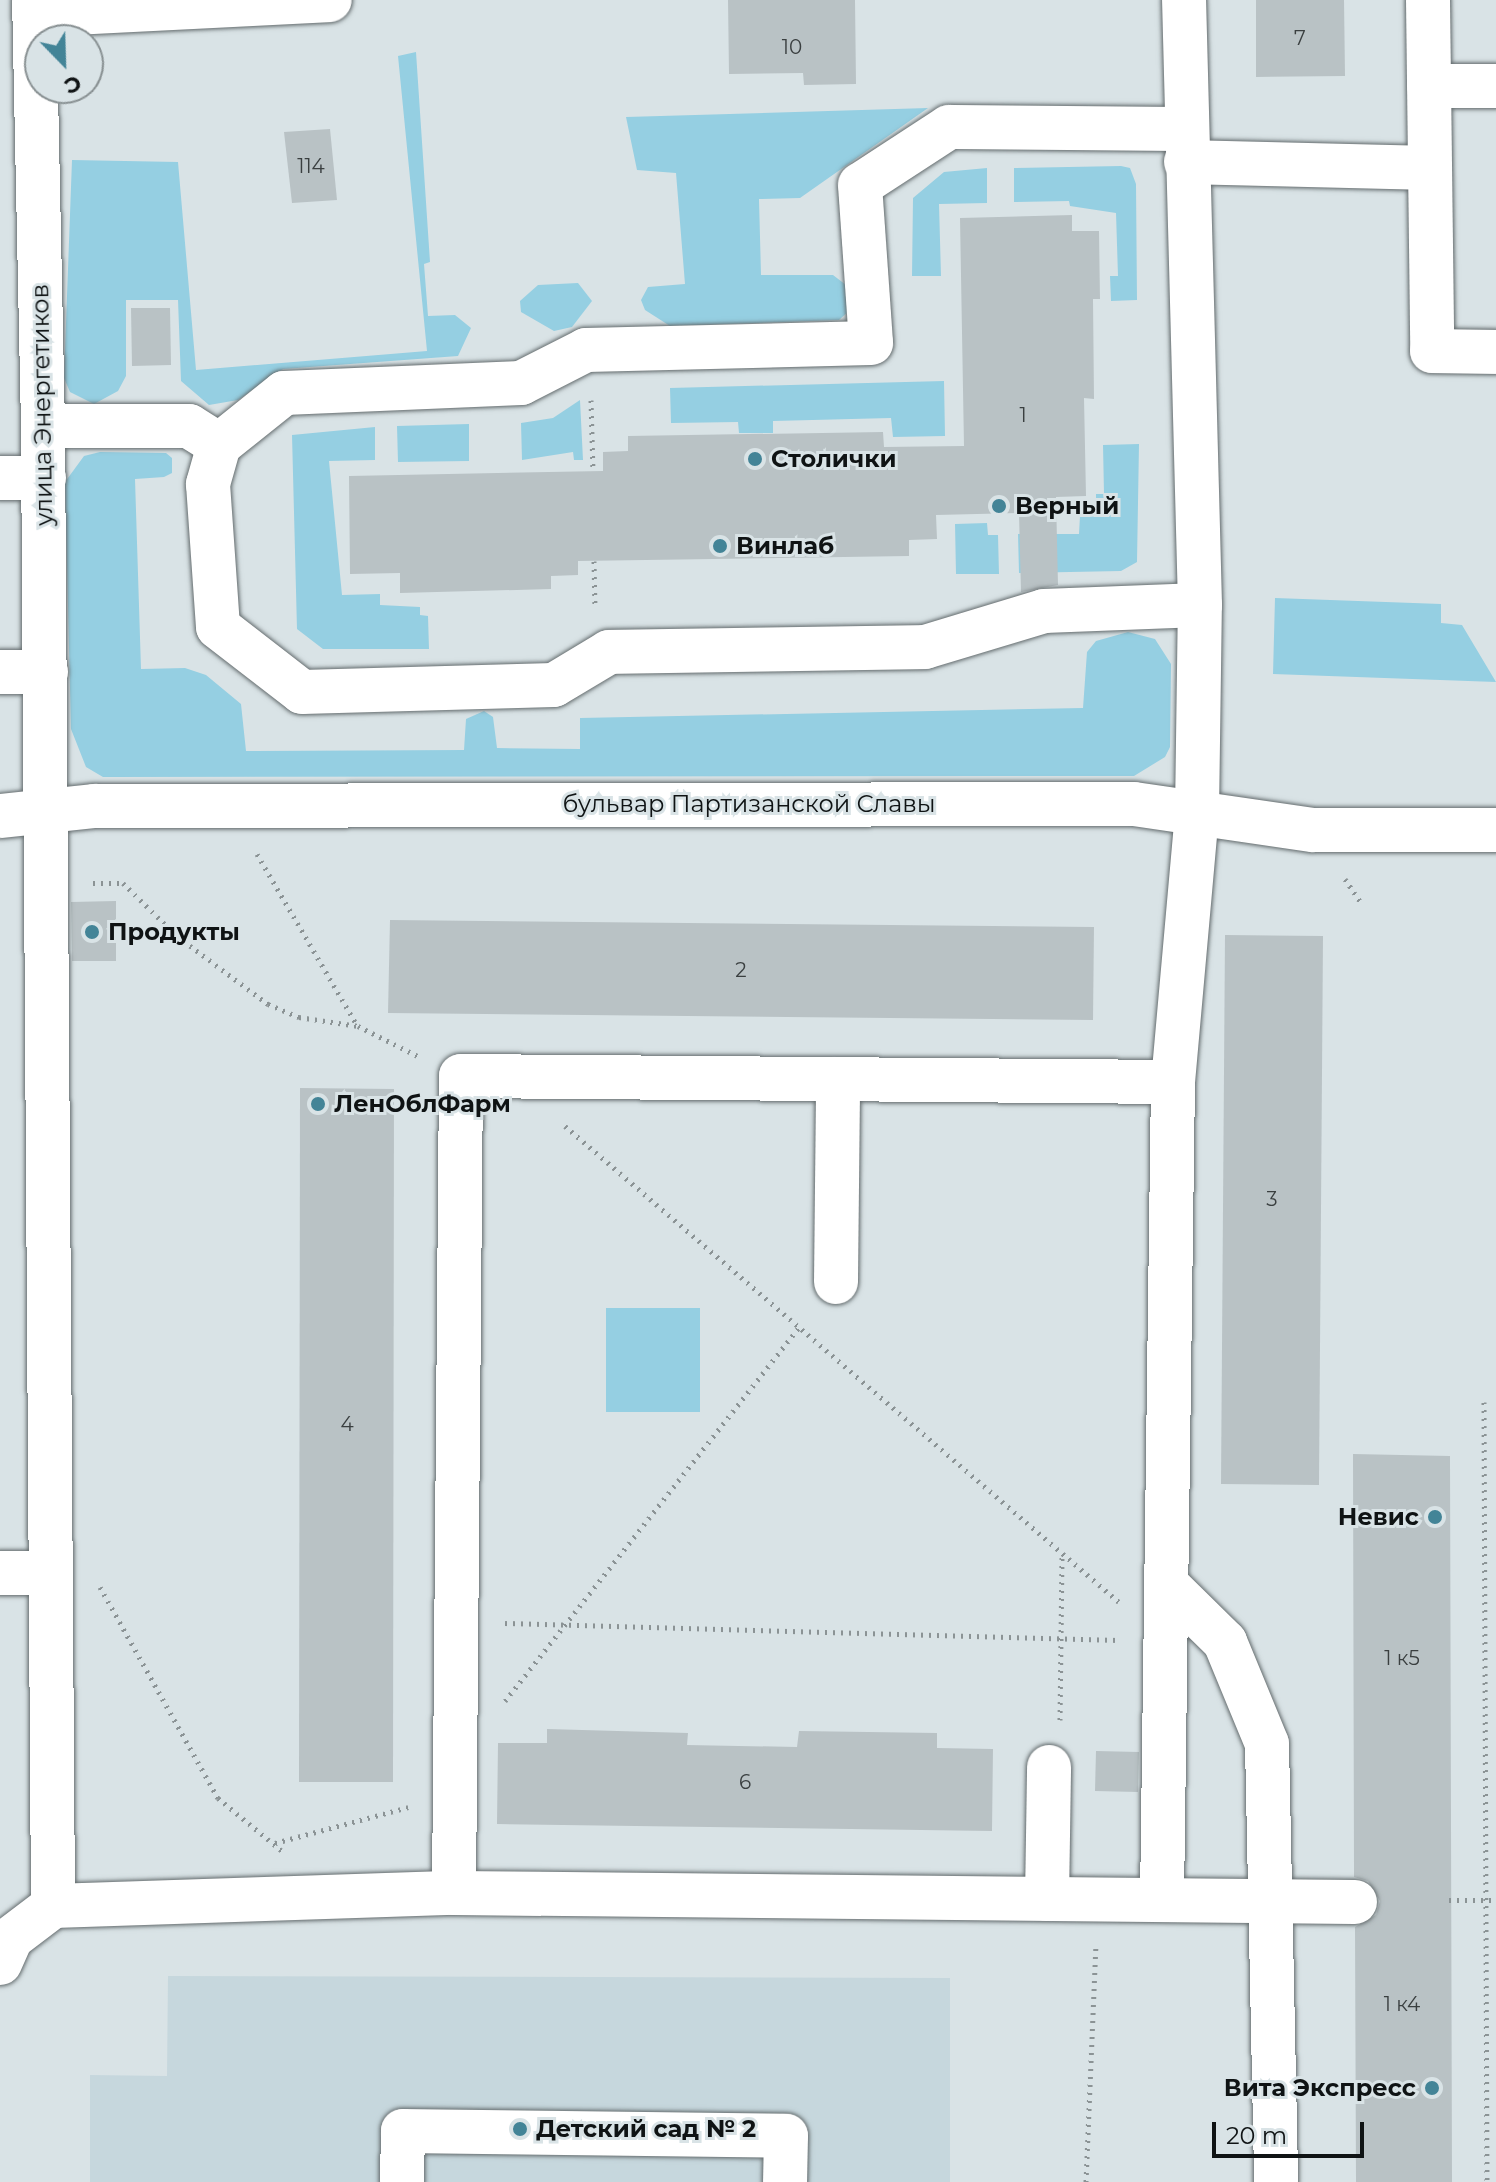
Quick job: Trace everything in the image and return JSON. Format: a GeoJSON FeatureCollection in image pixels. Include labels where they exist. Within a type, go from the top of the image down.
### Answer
{"type":"FeatureCollection","features":[{"type":"Feature","properties":{"kind":"street"},"geometry":{"type":"LineString","coordinates":[[34,7],[330,0]]}},
{"type":"Feature","properties":{"kind":"street"},"geometry":{"type":"LineString","coordinates":[[1162,1900],[1173,1082],[1197,813],[1200,605],[1184,0]]}},
{"type":"Feature","properties":{"kind":"street"},"geometry":{"type":"LineString","coordinates":[[1428,0],[1432,351],[1496,352]]}},
{"type":"Feature","properties":{"kind":"street","name":"улица Энергетиков"},"geometry":{"type":"LineString","coordinates":[[34,7],[46,672],[48,1573],[53,1906]]}},
{"type":"Feature","properties":{"kind":"street"},"geometry":{"type":"LineString","coordinates":[[1429,86],[1496,86]]}},
{"type":"Feature","properties":{"kind":"street"},"geometry":{"type":"LineString","coordinates":[[1200,605],[1044,611],[925,647],[609,652],[554,685],[302,692],[218,627],[208,484],[219,445],[284,393],[521,383],[586,350],[871,343],[860,185],[949,127],[1430,168]]}},
{"type":"Feature","properties":{"kind":"street"},"geometry":{"type":"LineString","coordinates":[[43,426],[189,426],[219,445]]}},
{"type":"Feature","properties":{"kind":"street"},"geometry":{"type":"LineString","coordinates":[[0,478],[44,478]]}},
{"type":"Feature","properties":{"kind":"street"},"geometry":{"type":"LineString","coordinates":[[0,672],[46,672]]}},
{"type":"Feature","properties":{"kind":"street","name":"бульвар Партизанской Славы"},"geometry":{"type":"LineString","coordinates":[[0,816],[94,806],[1134,804],[1313,830],[1496,830]]}},
{"type":"Feature","properties":{"kind":"street"},"geometry":{"type":"LineString","coordinates":[[454,1893],[461,1076],[1173,1082]]}},
{"type":"Feature","properties":{"kind":"street"},"geometry":{"type":"LineString","coordinates":[[836,1282],[838,1079]]}},
{"type":"Feature","properties":{"kind":"street"},"geometry":{"type":"LineString","coordinates":[[0,1573],[48,1573]]}},
{"type":"Feature","properties":{"kind":"street"},"geometry":{"type":"LineString","coordinates":[[1166,1584],[1225,1642],[1267,1744],[1274,1902],[1276,2182]]}},
{"type":"Feature","properties":{"kind":"street"},"geometry":{"type":"LineString","coordinates":[[1047,1899],[1049,1767]]}},
{"type":"Feature","properties":{"kind":"street"},"geometry":{"type":"LineString","coordinates":[[0,1963],[11,1938],[53,1906],[454,1893],[1355,1902]]}},
{"type":"Feature","properties":{"kind":"street"},"geometry":{"type":"LineString","coordinates":[[402,2182],[403,2131],[786,2136],[785,2182]]}},
{"type":"Feature","properties":{"kind":"path"},"geometry":{"type":"LineString","coordinates":[[591,394],[593,471]]}},
{"type":"Feature","properties":{"kind":"path"},"geometry":{"type":"LineString","coordinates":[[594,561],[595,620]]}},
{"type":"Feature","properties":{"kind":"path"},"geometry":{"type":"LineString","coordinates":[[249,840],[358,1026]]}},
{"type":"Feature","properties":{"kind":"path"},"geometry":{"type":"LineString","coordinates":[[1343,875],[1360,901]]}},
{"type":"Feature","properties":{"kind":"path"},"geometry":{"type":"LineString","coordinates":[[79,883],[123,883],[177,936],[268,1004],[299,1017],[358,1026],[461,1076]]}},
{"type":"Feature","properties":{"kind":"path"},"geometry":{"type":"LineString","coordinates":[[541,1077],[563,1123],[1165,1641]]}},
{"type":"Feature","properties":{"kind":"path"},"geometry":{"type":"LineString","coordinates":[[456,1735],[494,1715],[836,1282]]}},
{"type":"Feature","properties":{"kind":"path"},"geometry":{"type":"LineString","coordinates":[[1484,1402],[1487,2182]]}},
{"type":"Feature","properties":{"kind":"path"},"geometry":{"type":"LineString","coordinates":[[1049,1767],[1059,1730],[1062,1553]]}},
{"type":"Feature","properties":{"kind":"path"},"geometry":{"type":"LineString","coordinates":[[48,1573],[103,1587],[218,1798],[339,1897]]}},
{"type":"Feature","properties":{"kind":"path"},"geometry":{"type":"LineString","coordinates":[[456,1621],[1165,1641]]}},
{"type":"Feature","properties":{"kind":"path"},"geometry":{"type":"LineString","coordinates":[[274,1843],[455,1794]]}},
{"type":"Feature","properties":{"kind":"path"},"geometry":{"type":"LineString","coordinates":[[1086,2182],[1099,1899]]}},
{"type":"Feature","properties":{"kind":"path"},"geometry":{"type":"LineString","coordinates":[[1449,1900],[1496,1900]]}},
{"type":"Feature","properties":{"kind":"path"},"geometry":{"type":"LineString","coordinates":[[1486,1992],[1496,1991]]}},
{"type":"Feature","properties":{"kind":"shaded area"},"geometry":{"type":"Polygon","coordinates":[[[416,52],[430,262],[424,264],[428,316],[455,315],[471,328],[458,356],[283,369],[238,400],[209,405],[181,381],[178,300],[126,300],[126,376],[118,391],[94,404],[70,392],[64,378],[72,160],[178,162],[196,370],[427,351],[398,56],[416,52]]]}},
{"type":"Feature","properties":{"kind":"shaded area"},"geometry":{"type":"Polygon","coordinates":[[[928,108],[800,198],[759,199],[761,275],[833,275],[846,285],[850,310],[839,320],[670,326],[645,310],[641,300],[648,287],[685,284],[676,173],[637,170],[626,117],[928,108]]]}},
{"type":"Feature","properties":{"kind":"shaded area"},"geometry":{"type":"Polygon","coordinates":[[[987,168],[987,203],[939,204],[941,276],[912,276],[913,198],[944,172],[987,168]]]}},
{"type":"Feature","properties":{"kind":"shaded area"},"geometry":{"type":"Polygon","coordinates":[[[1014,168],[1130,168],[1136,184],[1137,300],[1111,301],[1110,276],[1118,276],[1116,213],[1070,206],[1069,201],[1014,202],[1014,168]]]}},
{"type":"Feature","properties":{"kind":"shaded area"},"geometry":{"type":"Polygon","coordinates":[[[578,283],[592,301],[572,327],[554,331],[521,312],[520,301],[538,285],[578,283]]]}},
{"type":"Feature","properties":{"kind":"shaded area"},"geometry":{"type":"Polygon","coordinates":[[[944,381],[945,436],[893,437],[891,418],[773,421],[773,433],[739,433],[738,422],[671,423],[670,388],[944,381]]]}},
{"type":"Feature","properties":{"kind":"shaded area"},"geometry":{"type":"Polygon","coordinates":[[[580,400],[583,460],[574,460],[573,452],[522,460],[521,423],[553,418],[580,400]]]}},
{"type":"Feature","properties":{"kind":"shaded area"},"geometry":{"type":"Polygon","coordinates":[[[469,424],[469,461],[398,462],[397,426],[469,424]]]}},
{"type":"Feature","properties":{"kind":"shaded area"},"geometry":{"type":"Polygon","coordinates":[[[375,427],[375,460],[329,461],[342,595],[380,594],[380,605],[420,607],[420,615],[428,616],[429,649],[323,649],[297,629],[292,435],[375,427]]]}},
{"type":"Feature","properties":{"kind":"shaded area"},"geometry":{"type":"Polygon","coordinates":[[[1139,444],[1137,562],[1121,571],[1019,573],[1018,534],[1079,534],[1080,516],[1096,516],[1096,494],[1104,494],[1103,445],[1139,444]]]}},
{"type":"Feature","properties":{"kind":"shaded area"},"geometry":{"type":"Polygon","coordinates":[[[100,452],[166,453],[172,458],[172,473],[164,477],[135,479],[141,669],[185,668],[206,675],[241,704],[246,751],[464,750],[466,719],[484,711],[493,717],[497,748],[580,749],[580,718],[1083,708],[1087,652],[1096,641],[1128,632],[1155,639],[1171,664],[1170,747],[1165,757],[1134,776],[103,777],[86,767],[71,729],[65,482],[84,456],[100,452]]]}},
{"type":"Feature","properties":{"kind":"shaded area"},"geometry":{"type":"Polygon","coordinates":[[[987,523],[988,535],[998,535],[999,574],[956,574],[955,524],[987,523]]]}},
{"type":"Feature","properties":{"kind":"shaded area"},"geometry":{"type":"Polygon","coordinates":[[[1275,598],[1441,604],[1441,623],[1462,625],[1496,682],[1273,674],[1275,598]]]}},
{"type":"Feature","properties":{"kind":"shaded area"},"geometry":{"type":"Polygon","coordinates":[[[606,1308],[700,1308],[700,1412],[606,1412],[606,1308]]]}},
{"type":"Feature","properties":{"kind":"shaded area","name":"Детский сад № 2"},"geometry":{"type":"Polygon","coordinates":[[[168,1976],[950,1978],[950,2182],[90,2182],[90,2075],[167,2076],[168,1976]]]}},
{"type":"Feature","properties":{"kind":"building"},"geometry":{"type":"Polygon","coordinates":[[[728,0],[855,0],[856,84],[804,85],[803,73],[729,74],[728,0]]]}},
{"type":"Feature","properties":{"kind":"building"},"geometry":{"type":"Polygon","coordinates":[[[1256,0],[1344,0],[1345,76],[1256,77],[1256,0]]]}},
{"type":"Feature","properties":{"kind":"building"},"geometry":{"type":"Polygon","coordinates":[[[330,129],[337,200],[292,203],[284,132],[330,129]]]}},
{"type":"Feature","properties":{"kind":"building"},"geometry":{"type":"Polygon","coordinates":[[[1072,215],[1072,231],[1099,231],[1100,299],[1093,299],[1094,399],[1084,398],[1086,496],[1056,497],[1058,585],[1021,592],[1019,513],[936,515],[937,539],[909,540],[909,556],[578,561],[578,575],[551,576],[551,589],[400,593],[400,573],[350,574],[349,476],[603,471],[603,452],[628,451],[628,436],[883,432],[884,447],[964,446],[960,218],[1072,215]]]}},
{"type":"Feature","properties":{"kind":"building"},"geometry":{"type":"Polygon","coordinates":[[[131,308],[170,308],[171,365],[132,366],[131,308]]]}},
{"type":"Feature","properties":{"kind":"building","name":"Продукты"},"geometry":{"type":"Polygon","coordinates":[[[116,901],[116,961],[72,961],[71,902],[116,901]]]}},
{"type":"Feature","properties":{"kind":"building"},"geometry":{"type":"Polygon","coordinates":[[[390,920],[1094,927],[1093,1020],[388,1013],[390,920]]]}},
{"type":"Feature","properties":{"kind":"building"},"geometry":{"type":"Polygon","coordinates":[[[1225,935],[1323,936],[1319,1485],[1221,1484],[1225,935]]]}},
{"type":"Feature","properties":{"kind":"building"},"geometry":{"type":"Polygon","coordinates":[[[300,1088],[394,1089],[393,1782],[299,1782],[300,1088]]]}},
{"type":"Feature","properties":{"kind":"building"},"geometry":{"type":"Polygon","coordinates":[[[1353,1454],[1450,1456],[1452,2182],[1356,2182],[1355,1927],[1376,1915],[1380,1901],[1368,1881],[1354,1877],[1353,1454]]]}},
{"type":"Feature","properties":{"kind":"building"},"geometry":{"type":"Polygon","coordinates":[[[547,1729],[688,1733],[687,1745],[797,1747],[799,1731],[937,1733],[937,1748],[993,1749],[992,1831],[497,1824],[498,1743],[547,1743],[547,1729]]]}},
{"type":"Feature","properties":{"kind":"building"},"geometry":{"type":"Polygon","coordinates":[[[1096,1751],[1139,1752],[1138,1792],[1095,1791],[1096,1751]]]}},
{"type":"Feature","properties":{"kind":"place","name":"Столички"},"geometry":{"type":"Point","coordinates":[755,459]}},
{"type":"Feature","properties":{"kind":"place","name":"Верный"},"geometry":{"type":"Point","coordinates":[999,506]}},
{"type":"Feature","properties":{"kind":"place","name":"Винлаб"},"geometry":{"type":"Point","coordinates":[720,546]}},
{"type":"Feature","properties":{"kind":"place","name":"Продукты"},"geometry":{"type":"Point","coordinates":[92,932]}},
{"type":"Feature","properties":{"kind":"place","name":"ЛенОблФарм"},"geometry":{"type":"Point","coordinates":[318,1104]}},
{"type":"Feature","properties":{"kind":"place","name":"Невис"},"geometry":{"type":"Point","coordinates":[1435,1517]}},
{"type":"Feature","properties":{"kind":"place","name":"Вита Экспресс"},"geometry":{"type":"Point","coordinates":[1432,2088]}},
{"type":"Feature","properties":{"kind":"place","name":"Детский сад № 2"},"geometry":{"type":"Point","coordinates":[520,2129]}}]}
